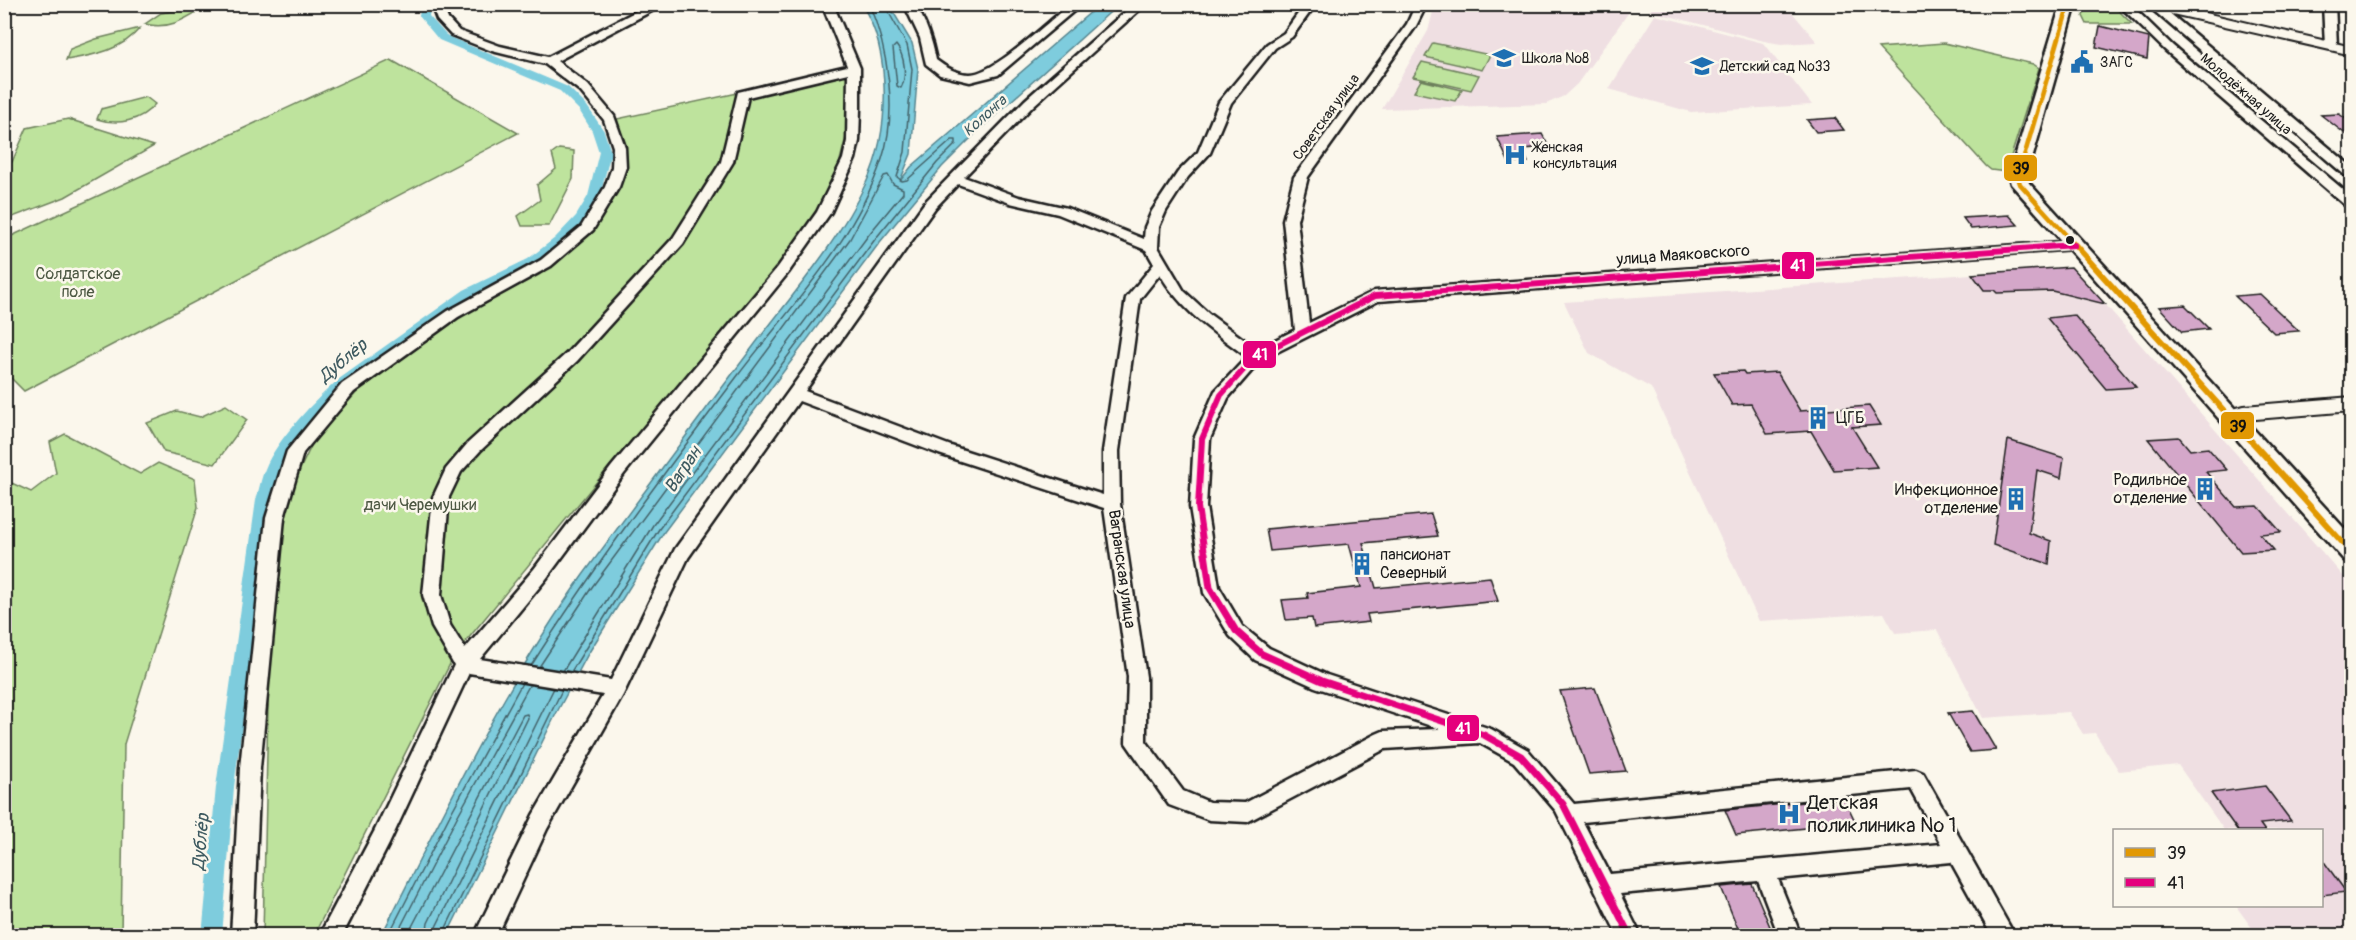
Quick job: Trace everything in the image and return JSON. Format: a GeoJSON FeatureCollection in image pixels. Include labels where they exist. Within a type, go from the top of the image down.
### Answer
{"type":"FeatureCollection","features":[{"type":"Feature","properties":{"kind":"main road"},"geometry":{"type":"LineString","coordinates":[[2069,4],[2018,177],[2019,184],[2352,553]]}},
{"type":"Feature","properties":{"kind":"street"},"geometry":{"type":"LineString","coordinates":[[242,936],[250,768],[275,518],[295,451],[348,388],[453,314],[546,263],[586,230],[602,207],[619,167],[619,147],[610,119],[584,88],[549,61],[496,49],[455,33],[443,20],[436,4]]}},
{"type":"Feature","properties":{"kind":"street"},"geometry":{"type":"LineString","coordinates":[[549,61],[660,4]]}},
{"type":"Feature","properties":{"kind":"street"},"geometry":{"type":"LineString","coordinates":[[330,936],[468,665],[618,470],[776,278],[824,212],[842,177],[851,150],[854,68],[827,4]]}},
{"type":"Feature","properties":{"kind":"street"},"geometry":{"type":"LineString","coordinates":[[909,4],[926,38],[930,61],[944,72],[970,78],[994,72],[1077,4]]}},
{"type":"Feature","properties":{"kind":"street"},"geometry":{"type":"LineString","coordinates":[[485,936],[607,688],[681,554],[930,205],[1029,103],[1141,4]]}},
{"type":"Feature","properties":{"kind":"street"},"geometry":{"type":"LineString","coordinates":[[1311,4],[1288,34],[1271,46],[1225,102],[1204,153],[1183,175],[1159,211],[1152,227],[1151,247],[1179,294],[1204,317],[1256,356],[1221,395],[1202,439],[1198,507],[1210,588],[1236,631],[1262,654],[1322,681],[1484,735],[1521,756],[1563,804],[1630,936]]}},
{"type":"Feature","properties":{"kind":"street","name":"Советская улица"},"geometry":{"type":"LineString","coordinates":[[1303,331],[1290,220],[1301,177],[1405,33],[1422,4]]}},
{"type":"Feature","properties":{"kind":"street","name":"Молодёжная улица"},"geometry":{"type":"LineString","coordinates":[[2123,4],[2148,30],[2352,204]]}},
{"type":"Feature","properties":{"kind":"street"},"geometry":{"type":"LineString","coordinates":[[2330,4],[2331,46]]}},
{"type":"Feature","properties":{"kind":"street"},"geometry":{"type":"LineString","coordinates":[[2151,6],[2352,51]]}},
{"type":"Feature","properties":{"kind":"street","name":"Молодёжная улица"},"geometry":{"type":"LineString","coordinates":[[2151,6],[2352,174]]}},
{"type":"Feature","properties":{"kind":"street"},"geometry":{"type":"LineString","coordinates":[[2148,30],[2180,29]]}},
{"type":"Feature","properties":{"kind":"street"},"geometry":{"type":"LineString","coordinates":[[607,688],[468,665],[441,627],[432,595],[441,497],[454,469],[474,447],[572,357],[678,241],[727,162],[742,95],[854,68]]}},
{"type":"Feature","properties":{"kind":"street"},"geometry":{"type":"LineString","coordinates":[[956,179],[1015,200],[1062,211],[1151,247]]}},
{"type":"Feature","properties":{"kind":"street","name":"улица Маяковского"},"geometry":{"type":"LineString","coordinates":[[1256,356],[1375,296],[2074,244]]}},
{"type":"Feature","properties":{"kind":"street","name":"Вагранская улица"},"geometry":{"type":"LineString","coordinates":[[1161,264],[1133,298],[1112,451],[1112,504],[1137,677],[1136,743],[1176,798],[1209,811],[1247,813],[1383,740],[1484,735]]}},
{"type":"Feature","properties":{"kind":"street"},"geometry":{"type":"LineString","coordinates":[[796,394],[945,450],[1112,504]]}},
{"type":"Feature","properties":{"kind":"street"},"geometry":{"type":"LineString","coordinates":[[2229,417],[2278,409],[2352,404]]}},
{"type":"Feature","properties":{"kind":"street"},"geometry":{"type":"LineString","coordinates":[[1568,814],[1916,779],[2004,936]]}},
{"type":"Feature","properties":{"kind":"street"},"geometry":{"type":"LineString","coordinates":[[1605,885],[1957,852]]}},
{"type":"Feature","properties":{"kind":"street"},"geometry":{"type":"LineString","coordinates":[[1764,870],[1790,936]]}},
{"type":"Feature","properties":{"kind":"shaded area"},"geometry":{"type":"Polygon","coordinates":[[[1655,4],[1786,5],[1817,42],[1781,44],[1764,41],[1650,11],[1655,4]]]}},
{"type":"Feature","properties":{"kind":"shaded area","name":"Школа №8"},"geometry":{"type":"Polygon","coordinates":[[[1439,5],[1634,5],[1577,84],[1564,96],[1546,104],[1382,109],[1428,31],[1433,12],[1439,5]]]}},
{"type":"Feature","properties":{"kind":"shaded area","name":"Детский сад №33"},"geometry":{"type":"Polygon","coordinates":[[[1655,15],[1763,43],[1812,105],[1691,112],[1609,89],[1655,15]]]}},
{"type":"Feature","properties":{"kind":"shaded area"},"geometry":{"type":"Polygon","coordinates":[[[1972,274],[1984,290],[1994,290],[1997,293],[2052,291],[2105,304],[2351,585],[2351,935],[2257,935],[2237,907],[2323,907],[2323,829],[2223,829],[2178,765],[2119,771],[2095,733],[2083,734],[2069,712],[1983,718],[1937,630],[1895,633],[1884,613],[1759,621],[1651,388],[1589,353],[1564,302],[1972,274]]]}},
{"type":"Feature","properties":{"kind":"green space"},"geometry":{"type":"Polygon","coordinates":[[[193,5],[208,5],[178,22],[163,26],[145,24],[161,13],[185,9],[193,5]]]}},
{"type":"Feature","properties":{"kind":"green space"},"geometry":{"type":"Polygon","coordinates":[[[2087,5],[2113,5],[2132,24],[2087,24],[2083,16],[2087,5]]]}},
{"type":"Feature","properties":{"kind":"green space"},"geometry":{"type":"Polygon","coordinates":[[[140,28],[133,36],[116,47],[97,54],[66,60],[70,49],[96,39],[140,28]]]}},
{"type":"Feature","properties":{"kind":"green space"},"geometry":{"type":"Polygon","coordinates":[[[1433,43],[1490,55],[1482,70],[1425,57],[1433,43]]]}},
{"type":"Feature","properties":{"kind":"green space"},"geometry":{"type":"Polygon","coordinates":[[[1944,43],[2033,64],[2039,68],[2006,172],[1991,170],[1986,166],[1878,48],[1944,43]]]}},
{"type":"Feature","properties":{"kind":"green space","name":"Солдатское поле"},"geometry":{"type":"Polygon","coordinates":[[[391,60],[518,133],[24,391],[5,372],[5,239],[391,60]]]}},
{"type":"Feature","properties":{"kind":"green space"},"geometry":{"type":"Polygon","coordinates":[[[1422,62],[1479,75],[1471,90],[1413,77],[1422,62]]]}},
{"type":"Feature","properties":{"kind":"green space","name":"дачи Черемушки"},"geometry":{"type":"Polygon","coordinates":[[[849,69],[847,133],[836,176],[809,227],[742,313],[608,468],[454,656],[314,935],[263,936],[269,661],[281,541],[293,484],[314,440],[358,391],[464,315],[539,275],[584,237],[608,207],[622,179],[625,145],[617,119],[849,69]]]}},
{"type":"Feature","properties":{"kind":"green space"},"geometry":{"type":"Polygon","coordinates":[[[1421,80],[1462,90],[1455,101],[1414,92],[1421,80]]]}},
{"type":"Feature","properties":{"kind":"green space"},"geometry":{"type":"Polygon","coordinates":[[[146,97],[155,104],[136,118],[121,122],[97,119],[101,109],[146,97]]]}},
{"type":"Feature","properties":{"kind":"green space"},"geometry":{"type":"Polygon","coordinates":[[[68,119],[154,146],[65,197],[5,220],[5,165],[12,162],[27,128],[68,119]]]}},
{"type":"Feature","properties":{"kind":"green space"},"geometry":{"type":"Polygon","coordinates":[[[559,149],[574,151],[573,179],[549,226],[522,226],[518,216],[540,200],[537,185],[556,169],[552,154],[559,149]]]}},
{"type":"Feature","properties":{"kind":"green space"},"geometry":{"type":"Polygon","coordinates":[[[226,405],[247,420],[215,464],[164,452],[147,423],[177,411],[200,417],[226,405]]]}},
{"type":"Feature","properties":{"kind":"green space"},"geometry":{"type":"Polygon","coordinates":[[[65,434],[140,474],[158,463],[195,479],[198,507],[124,744],[121,935],[5,935],[5,480],[31,492],[56,473],[50,442],[65,434]]]}},
{"type":"Feature","properties":{"kind":"water"},"geometry":{"type":"Polygon","coordinates":[[[862,5],[889,5],[912,43],[918,69],[911,154],[900,181],[911,167],[1099,5],[1118,5],[980,129],[942,167],[880,242],[664,532],[588,654],[447,935],[381,936],[476,751],[554,617],[667,461],[814,268],[855,205],[874,163],[880,141],[884,93],[879,46],[872,24],[862,5]]]}},
{"type":"Feature","properties":{"kind":"building"},"geometry":{"type":"Polygon","coordinates":[[[2100,26],[2149,38],[2147,59],[2096,47],[2100,26]]]}},
{"type":"Feature","properties":{"kind":"building"},"geometry":{"type":"Polygon","coordinates":[[[2339,114],[2352,123],[2352,139],[2321,115],[2339,114]]]}},
{"type":"Feature","properties":{"kind":"building"},"geometry":{"type":"Polygon","coordinates":[[[1835,118],[1844,130],[1816,132],[1807,120],[1835,118]]]}},
{"type":"Feature","properties":{"kind":"building","name":"Женская консультация"},"geometry":{"type":"Polygon","coordinates":[[[1542,134],[1549,147],[1522,149],[1528,162],[1509,163],[1497,137],[1542,134]]]}},
{"type":"Feature","properties":{"kind":"building"},"geometry":{"type":"Polygon","coordinates":[[[2009,215],[2018,225],[1971,229],[1963,218],[2009,215]]]}},
{"type":"Feature","properties":{"kind":"building"},"geometry":{"type":"Polygon","coordinates":[[[2071,267],[2105,304],[2052,291],[1997,293],[1994,290],[1984,290],[1972,274],[2071,267]]]}},
{"type":"Feature","properties":{"kind":"building"},"geometry":{"type":"Polygon","coordinates":[[[2260,294],[2299,331],[2274,333],[2235,296],[2260,294]]]}},
{"type":"Feature","properties":{"kind":"building"},"geometry":{"type":"Polygon","coordinates":[[[2185,305],[2209,329],[2182,332],[2159,307],[2185,305]]]}},
{"type":"Feature","properties":{"kind":"building"},"geometry":{"type":"Polygon","coordinates":[[[2074,315],[2136,387],[2106,389],[2047,318],[2074,315]]]}},
{"type":"Feature","properties":{"kind":"building","name":"ЦГБ"},"geometry":{"type":"Polygon","coordinates":[[[1743,371],[1745,374],[1777,372],[1800,411],[1869,406],[1881,425],[1852,427],[1877,467],[1834,470],[1811,431],[1767,434],[1751,404],[1732,405],[1714,373],[1743,371]]]}},
{"type":"Feature","properties":{"kind":"building","name":"Родильное отделение"},"geometry":{"type":"Polygon","coordinates":[[[2179,437],[2190,450],[2208,448],[2227,470],[2206,472],[2236,507],[2258,506],[2281,532],[2260,534],[2274,550],[2241,552],[2148,439],[2179,437]]]}},
{"type":"Feature","properties":{"kind":"building","name":"Инфекционное отделение"},"geometry":{"type":"Polygon","coordinates":[[[2008,440],[2064,458],[2061,478],[2037,470],[2029,533],[2051,541],[2049,564],[1993,545],[2008,440]]]}},
{"type":"Feature","properties":{"kind":"building","name":"пансионат Северный"},"geometry":{"type":"Polygon","coordinates":[[[1431,514],[1438,536],[1363,543],[1376,588],[1490,577],[1498,601],[1367,614],[1369,622],[1314,628],[1312,618],[1286,620],[1282,600],[1308,598],[1307,593],[1361,587],[1349,544],[1270,551],[1266,529],[1431,514]]]}},
{"type":"Feature","properties":{"kind":"building"},"geometry":{"type":"Polygon","coordinates":[[[1595,688],[1626,771],[1589,774],[1560,691],[1595,688]]]}},
{"type":"Feature","properties":{"kind":"building"},"geometry":{"type":"Polygon","coordinates":[[[1973,711],[1996,750],[1970,752],[1948,713],[1973,711]]]}},
{"type":"Feature","properties":{"kind":"building"},"geometry":{"type":"Polygon","coordinates":[[[2265,786],[2291,821],[2260,824],[2264,829],[2237,829],[2211,793],[2265,786]]]}},
{"type":"Feature","properties":{"kind":"building","name":"Детская поликлиника № 1"},"geometry":{"type":"Polygon","coordinates":[[[1844,798],[1856,823],[1736,835],[1725,810],[1844,798]]]}},
{"type":"Feature","properties":{"kind":"building"},"geometry":{"type":"Polygon","coordinates":[[[2323,860],[2346,892],[2323,895],[2323,860]]]}},
{"type":"Feature","properties":{"kind":"building"},"geometry":{"type":"Polygon","coordinates":[[[1752,884],[1774,936],[1741,936],[1721,887],[1752,884]]]}},
{"type":"Feature","properties":{"kind":"waterway","name":"Дублёр"},"geometry":{"type":"LineString","coordinates":[[212,936],[225,787],[264,500],[273,468],[299,429],[325,399],[344,382],[469,293],[533,262],[559,241],[581,218],[594,196],[605,152],[598,131],[583,108],[564,89],[443,38],[424,16],[426,4]]}},
{"type":"Feature","properties":{"kind":"transit line","name":"39"},"geometry":{"type":"LineString","coordinates":[[2069,4],[2018,177],[2020,184],[2352,553]]}},
{"type":"Feature","properties":{"kind":"transit line","name":"41"},"geometry":{"type":"LineString","coordinates":[[1630,936],[1563,804],[1521,756],[1484,735],[1322,681],[1262,654],[1236,631],[1210,588],[1198,507],[1202,439],[1221,395],[1256,356],[1375,296],[2074,245]]}},
{"type":"Feature","properties":{"kind":"place","name":"Школа №8"},"geometry":{"type":"Point","coordinates":[1504,58]}},
{"type":"Feature","properties":{"kind":"place","name":"ЗАГС"},"geometry":{"type":"Point","coordinates":[2082,62]}},
{"type":"Feature","properties":{"kind":"place","name":"Детский сад №33"},"geometry":{"type":"Point","coordinates":[1702,66]}},
{"type":"Feature","properties":{"kind":"place","name":"Женская консультация"},"geometry":{"type":"Point","coordinates":[1515,155]}},
{"type":"Feature","properties":{"kind":"place","name":"ЦГБ"},"geometry":{"type":"Point","coordinates":[1818,418]}},
{"type":"Feature","properties":{"kind":"place","name":"Родильное отделение"},"geometry":{"type":"Point","coordinates":[2205,489]}},
{"type":"Feature","properties":{"kind":"place","name":"Инфекционное отделение"},"geometry":{"type":"Point","coordinates":[2016,499]}},
{"type":"Feature","properties":{"kind":"place","name":"пансионат Северный"},"geometry":{"type":"Point","coordinates":[1362,564]}},
{"type":"Feature","properties":{"kind":"place","name":"Детская поликлиника № 1"},"geometry":{"type":"Point","coordinates":[1789,814]}},
{"type":"Feature","properties":{"kind":"water label","name":"Колонга"},"geometry":{"type":"Point","coordinates":[985,116]}},
{"type":"Feature","properties":{"kind":"water label","name":"Вагран"},"geometry":{"type":"Point","coordinates":[683,470]}}]}
